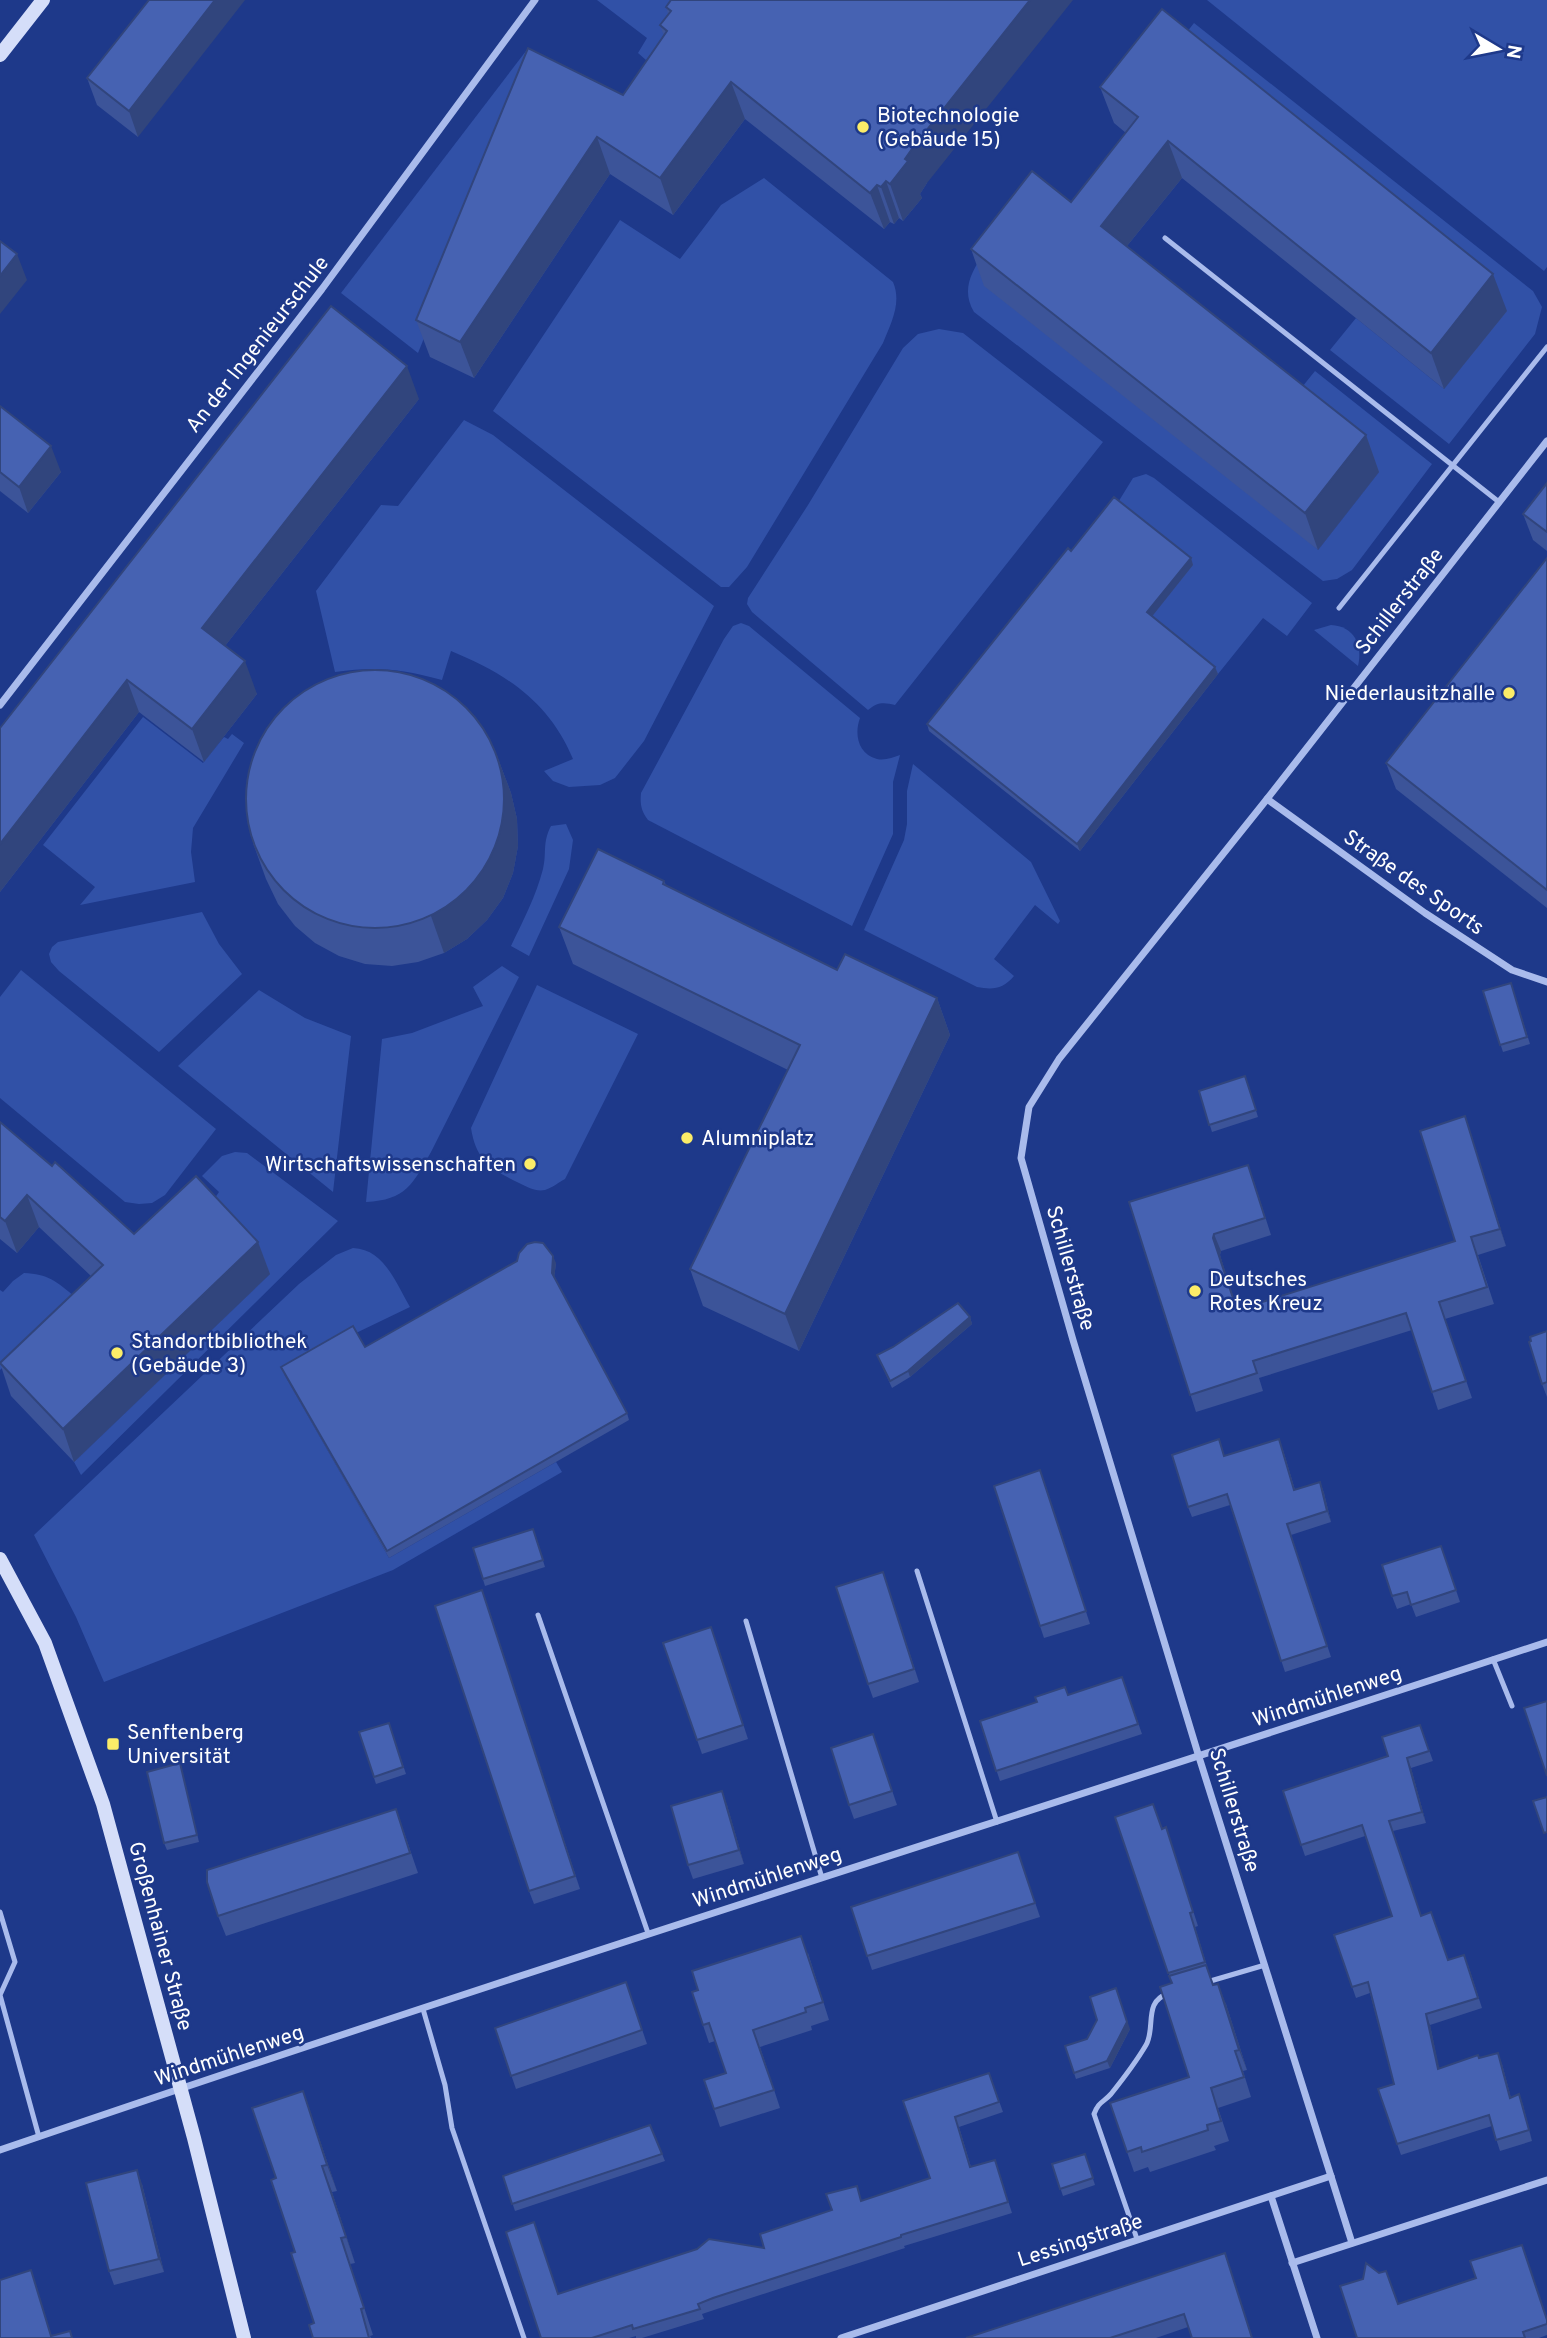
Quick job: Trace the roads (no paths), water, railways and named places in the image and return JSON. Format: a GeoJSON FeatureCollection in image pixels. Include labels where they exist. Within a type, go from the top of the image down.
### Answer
{"type":"FeatureCollection","features":[{"type":"Feature","properties":{"kind":"main road"},"geometry":{"type":"LineString","coordinates":[[0,55],[43,0]]}},
{"type":"Feature","properties":{"kind":"main road","name":"Großenhainer Straße"},"geometry":{"type":"LineString","coordinates":[[0,1559],[45,1643],[99,1792],[181,2089],[244,2338]]}},
{"type":"Feature","properties":{"kind":"street","name":"An der Ingenieurschule"},"geometry":{"type":"LineString","coordinates":[[0,705],[322,289],[535,0]]}},
{"type":"Feature","properties":{"kind":"street","name":"Schillerstraße"},"geometry":{"type":"LineString","coordinates":[[1352,2243],[1199,1757],[1021,1158],[1029,1107],[1059,1059],[1267,799],[1547,441]]}},
{"type":"Feature","properties":{"kind":"street","name":"Straße des Sports"},"geometry":{"type":"LineString","coordinates":[[1267,799],[1425,913],[1511,970],[1547,982]]}},
{"type":"Feature","properties":{"kind":"street","name":"Windmühlenweg"},"geometry":{"type":"LineString","coordinates":[[0,2150],[649,1933],[1199,1757],[1547,1642]]}},
{"type":"Feature","properties":{"kind":"street","name":"Lessingstraße"},"geometry":{"type":"LineString","coordinates":[[841,2338],[1331,2176]]}},
{"type":"Feature","properties":{"kind":"street"},"geometry":{"type":"LineString","coordinates":[[1292,2263],[1547,2180]]}},
{"type":"Feature","properties":{"kind":"street"},"geometry":{"type":"LineString","coordinates":[[1271,2196],[1317,2338]]}},
{"type":"Feature","properties":{"kind":"lane"},"geometry":{"type":"LineString","coordinates":[[1165,238],[1499,502]]}},
{"type":"Feature","properties":{"kind":"lane"},"geometry":{"type":"LineString","coordinates":[[1339,608],[1547,347]]}},
{"type":"Feature","properties":{"kind":"lane"},"geometry":{"type":"LineString","coordinates":[[917,1571],[996,1822]]}},
{"type":"Feature","properties":{"kind":"lane"},"geometry":{"type":"LineString","coordinates":[[538,1615],[649,1933]]}},
{"type":"Feature","properties":{"kind":"lane"},"geometry":{"type":"LineString","coordinates":[[746,1621],[822,1878]]}},
{"type":"Feature","properties":{"kind":"lane"},"geometry":{"type":"LineString","coordinates":[[1493,1660],[1512,1706]]}},
{"type":"Feature","properties":{"kind":"lane"},"geometry":{"type":"LineString","coordinates":[[0,1912],[16,1962],[0,1995],[39,2137]]}},
{"type":"Feature","properties":{"kind":"lane"},"geometry":{"type":"LineString","coordinates":[[1201,1984],[1265,1965]]}},
{"type":"Feature","properties":{"kind":"lane"},"geometry":{"type":"LineString","coordinates":[[1137,2239],[1094,2114],[1098,2104],[1108,2097],[1148,2042],[1153,2005],[1162,1995],[1175,1992]]}},
{"type":"Feature","properties":{"kind":"lane"},"geometry":{"type":"LineString","coordinates":[[423,2009],[445,2085],[452,2129],[524,2338]]}},
{"type":"Feature","properties":{"kind":"place","name":"Biotechnologie (Gebäude 15)"},"geometry":{"type":"Point","coordinates":[863,127]}},
{"type":"Feature","properties":{"kind":"place","name":"Niederlausitzhalle"},"geometry":{"type":"Point","coordinates":[1509,693]}},
{"type":"Feature","properties":{"kind":"place","name":"Alumniplatz"},"geometry":{"type":"Point","coordinates":[687,1138]}},
{"type":"Feature","properties":{"kind":"place","name":"Wirtschaftswissenschaften"},"geometry":{"type":"Point","coordinates":[530,1164]}},
{"type":"Feature","properties":{"kind":"place","name":"Deutsches Rotes Kreuz"},"geometry":{"type":"Point","coordinates":[1195,1291]}},
{"type":"Feature","properties":{"kind":"place","name":"Standortbibliothek (Gebäude 3)"},"geometry":{"type":"Point","coordinates":[117,1353]}},
{"type":"Feature","properties":{"kind":"place","name":"Senftenberg Universität"},"geometry":{"type":"Point","coordinates":[113,1744]}}]}
